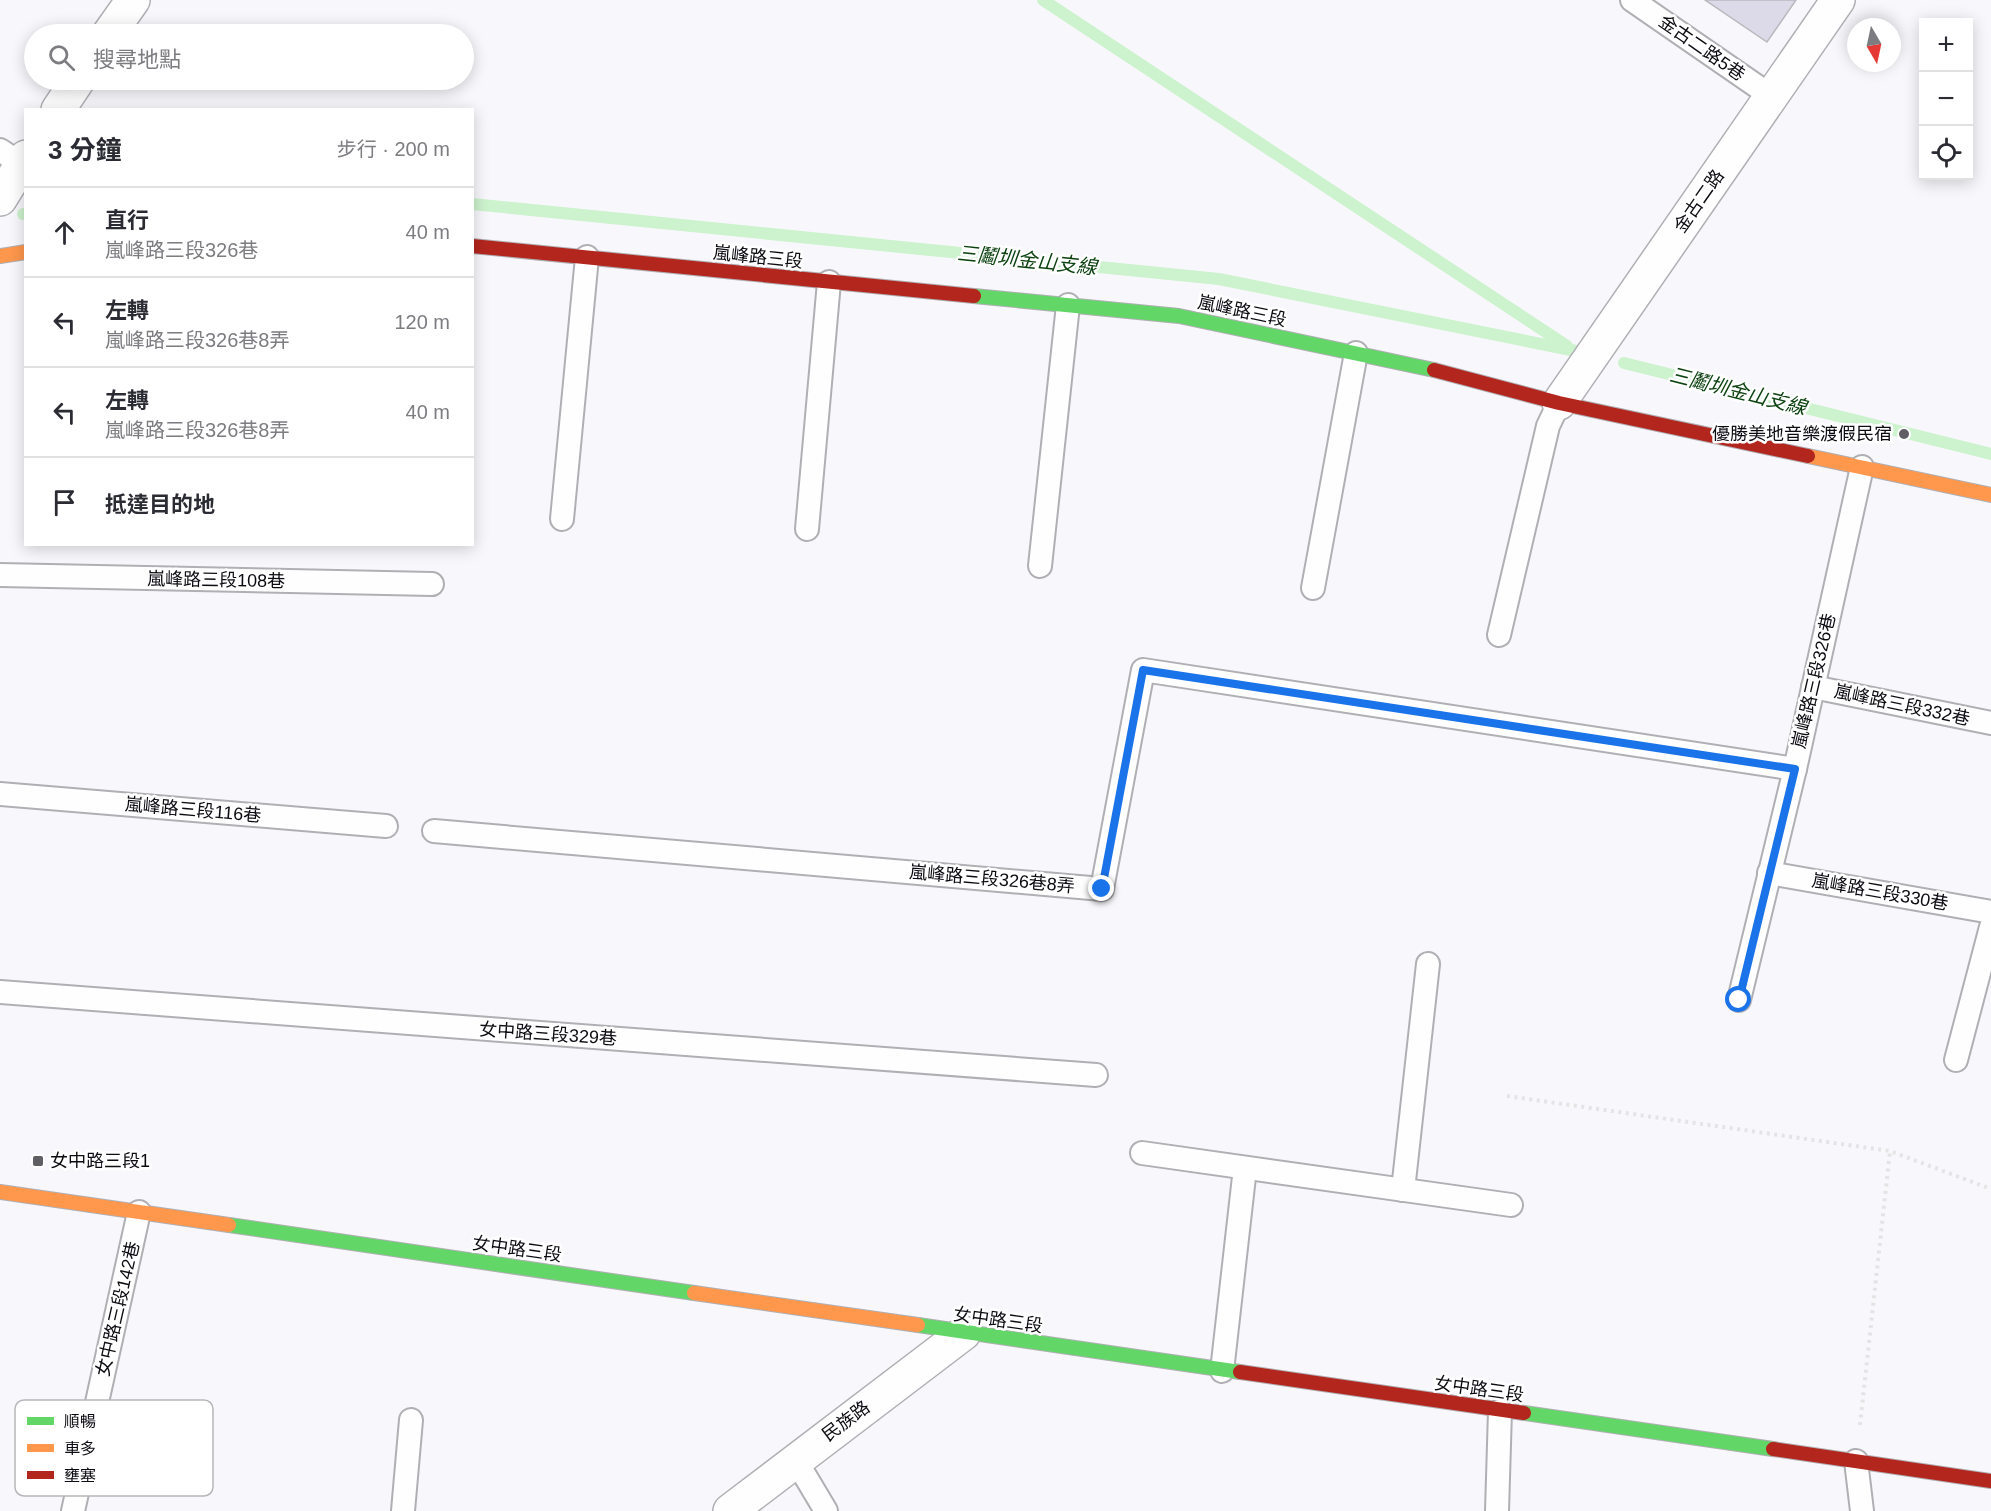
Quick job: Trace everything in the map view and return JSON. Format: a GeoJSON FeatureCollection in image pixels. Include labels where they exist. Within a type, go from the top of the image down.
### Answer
{"type":"FeatureCollection","features":[{"type":"Feature","properties":{"kind":"street"},"geometry":{"type":"LineString","coordinates":[[116,24],[133,0]]}},
{"type":"Feature","properties":{"kind":"street","name":"金古二路"},"geometry":{"type":"LineString","coordinates":[[1559,403],[1838,0]]}},
{"type":"Feature","properties":{"kind":"street"},"geometry":{"type":"LineString","coordinates":[[59,108],[71,90]]}},
{"type":"Feature","properties":{"kind":"street"},"geometry":{"type":"LineString","coordinates":[[0,200],[15,157]]}},
{"type":"Feature","properties":{"kind":"street","name":"嵐峰路三段"},"geometry":{"type":"LineString","coordinates":[[474,246],[1179,316],[1409,364],[1559,403],[1991,495]]}},
{"type":"Feature","properties":{"kind":"street"},"geometry":{"type":"LineString","coordinates":[[0,256],[24,252]]}},
{"type":"Feature","properties":{"kind":"street","name":"女中路三段"},"geometry":{"type":"LineString","coordinates":[[0,1192],[1991,1481]]}},
{"type":"Feature","properties":{"kind":"street","name":"民族路"},"geometry":{"type":"LineString","coordinates":[[730,1511],[795,1459],[964,1333]]}},
{"type":"Feature","properties":{"kind":"lane","name":"金古二路5巷"},"geometry":{"type":"LineString","coordinates":[[1632,0],[1771,96]]}},
{"type":"Feature","properties":{"kind":"lane"},"geometry":{"type":"LineString","coordinates":[[562,519],[587,257]]}},
{"type":"Feature","properties":{"kind":"lane"},"geometry":{"type":"LineString","coordinates":[[807,529],[829,282]]}},
{"type":"Feature","properties":{"kind":"lane"},"geometry":{"type":"LineString","coordinates":[[1040,566],[1068,305]]}},
{"type":"Feature","properties":{"kind":"lane"},"geometry":{"type":"LineString","coordinates":[[1313,588],[1356,353]]}},
{"type":"Feature","properties":{"kind":"lane"},"geometry":{"type":"LineString","coordinates":[[1499,635],[1548,426],[1559,403]]}},
{"type":"Feature","properties":{"kind":"lane","name":"嵐峰路三段326巷"},"geometry":{"type":"LineString","coordinates":[[1739,1000],[1795,769],[1862,467]]}},
{"type":"Feature","properties":{"kind":"lane","name":"嵐峰路三段108巷"},"geometry":{"type":"LineString","coordinates":[[0,575],[432,584]]}},
{"type":"Feature","properties":{"kind":"lane","name":"嵐峰路三段326巷8弄"},"geometry":{"type":"LineString","coordinates":[[434,831],[1102,889],[1143,670],[1795,769]]}},
{"type":"Feature","properties":{"kind":"lane","name":"嵐峰路三段332巷"},"geometry":{"type":"LineString","coordinates":[[1813,687],[1991,723]]}},
{"type":"Feature","properties":{"kind":"lane","name":"嵐峰路三段116巷"},"geometry":{"type":"LineString","coordinates":[[0,794],[386,826]]}},
{"type":"Feature","properties":{"kind":"lane","name":"嵐峰路三段330巷"},"geometry":{"type":"LineString","coordinates":[[1768,873],[1991,912]]}},
{"type":"Feature","properties":{"kind":"lane"},"geometry":{"type":"LineString","coordinates":[[1956,1060],[1991,927]]}},
{"type":"Feature","properties":{"kind":"lane"},"geometry":{"type":"LineString","coordinates":[[1403,1190],[1428,964]]}},
{"type":"Feature","properties":{"kind":"lane","name":"女中路三段329巷"},"geometry":{"type":"LineString","coordinates":[[0,992],[1096,1076]]}},
{"type":"Feature","properties":{"kind":"lane"},"geometry":{"type":"LineString","coordinates":[[1142,1153],[1511,1205]]}},
{"type":"Feature","properties":{"kind":"lane"},"geometry":{"type":"LineString","coordinates":[[1222,1371],[1245,1168]]}},
{"type":"Feature","properties":{"kind":"lane","name":"女中路三段142巷"},"geometry":{"type":"LineString","coordinates":[[98,1400],[139,1212]]}},
{"type":"Feature","properties":{"kind":"lane"},"geometry":{"type":"LineString","coordinates":[[1497,1511],[1500,1411]]}},
{"type":"Feature","properties":{"kind":"lane"},"geometry":{"type":"LineString","coordinates":[[403,1511],[411,1420]]}},
{"type":"Feature","properties":{"kind":"lane"},"geometry":{"type":"LineString","coordinates":[[795,1459],[826,1511]]}},
{"type":"Feature","properties":{"kind":"lane"},"geometry":{"type":"LineString","coordinates":[[1856,1461],[1862,1511]]}},
{"type":"Feature","properties":{"kind":"lane","name":"女中路三段142巷"},"geometry":{"type":"LineString","coordinates":[[73,1511],[76,1496]]}},
{"type":"Feature","properties":{"kind":"path"},"geometry":{"type":"LineString","coordinates":[[1507,1096],[1890,1151],[1991,1188]]}},
{"type":"Feature","properties":{"kind":"path"},"geometry":{"type":"LineString","coordinates":[[1856,1461],[1890,1151]]}},
{"type":"Feature","properties":{"kind":"building"},"geometry":{"type":"Polygon","coordinates":[[[1705,0],[1796,0],[1767,42],[1705,0]]]}},
{"type":"Feature","properties":{"kind":"waterway"},"geometry":{"type":"LineString","coordinates":[[1043,0],[1567,346]]}},
{"type":"Feature","properties":{"kind":"waterway","name":"三鬮圳金山支線"},"geometry":{"type":"LineString","coordinates":[[474,204],[1219,279],[1576,351]]}},
{"type":"Feature","properties":{"kind":"waterway","name":"三鬮圳金山支線"},"geometry":{"type":"LineString","coordinates":[[1624,363],[1991,454]]}},
{"type":"Feature","properties":{"kind":"traffic: fast"},"geometry":{"type":"LineString","coordinates":[[974,296],[1179,316],[1434,370]]}},
{"type":"Feature","properties":{"kind":"traffic: fast"},"geometry":{"type":"LineString","coordinates":[[229,1225],[694,1293]]}},
{"type":"Feature","properties":{"kind":"traffic: fast"},"geometry":{"type":"LineString","coordinates":[[918,1325],[1240,1372]]}},
{"type":"Feature","properties":{"kind":"traffic: fast"},"geometry":{"type":"LineString","coordinates":[[1524,1413],[1773,1449]]}},
{"type":"Feature","properties":{"kind":"traffic: slow"},"geometry":{"type":"LineString","coordinates":[[0,256],[24,252]]}},
{"type":"Feature","properties":{"kind":"traffic: slow"},"geometry":{"type":"LineString","coordinates":[[1808,456],[1991,495]]}},
{"type":"Feature","properties":{"kind":"traffic: slow"},"geometry":{"type":"LineString","coordinates":[[0,1192],[229,1225]]}},
{"type":"Feature","properties":{"kind":"traffic: slow"},"geometry":{"type":"LineString","coordinates":[[694,1293],[918,1325]]}},
{"type":"Feature","properties":{"kind":"traffic: jam"},"geometry":{"type":"LineString","coordinates":[[474,246],[974,296]]}},
{"type":"Feature","properties":{"kind":"traffic: jam"},"geometry":{"type":"LineString","coordinates":[[1434,370],[1559,403],[1808,456]]}},
{"type":"Feature","properties":{"kind":"traffic: jam"},"geometry":{"type":"LineString","coordinates":[[1240,1372],[1524,1413]]}},
{"type":"Feature","properties":{"kind":"traffic: jam"},"geometry":{"type":"LineString","coordinates":[[1773,1449],[1991,1481]]}},
{"type":"Feature","properties":{"kind":"place","name":"優勝美地音樂渡假民宿"},"geometry":{"type":"Point","coordinates":[1904,434]}},
{"type":"Feature","properties":{"kind":"place","name":"女中路三段1"},"geometry":{"type":"Point","coordinates":[38,1161]}},
{"type":"Feature","properties":{"kind":"route"},"geometry":{"type":"LineString","coordinates":[[1102,889],[1143,670],[1795,769],[1739,1000]]}}]}
